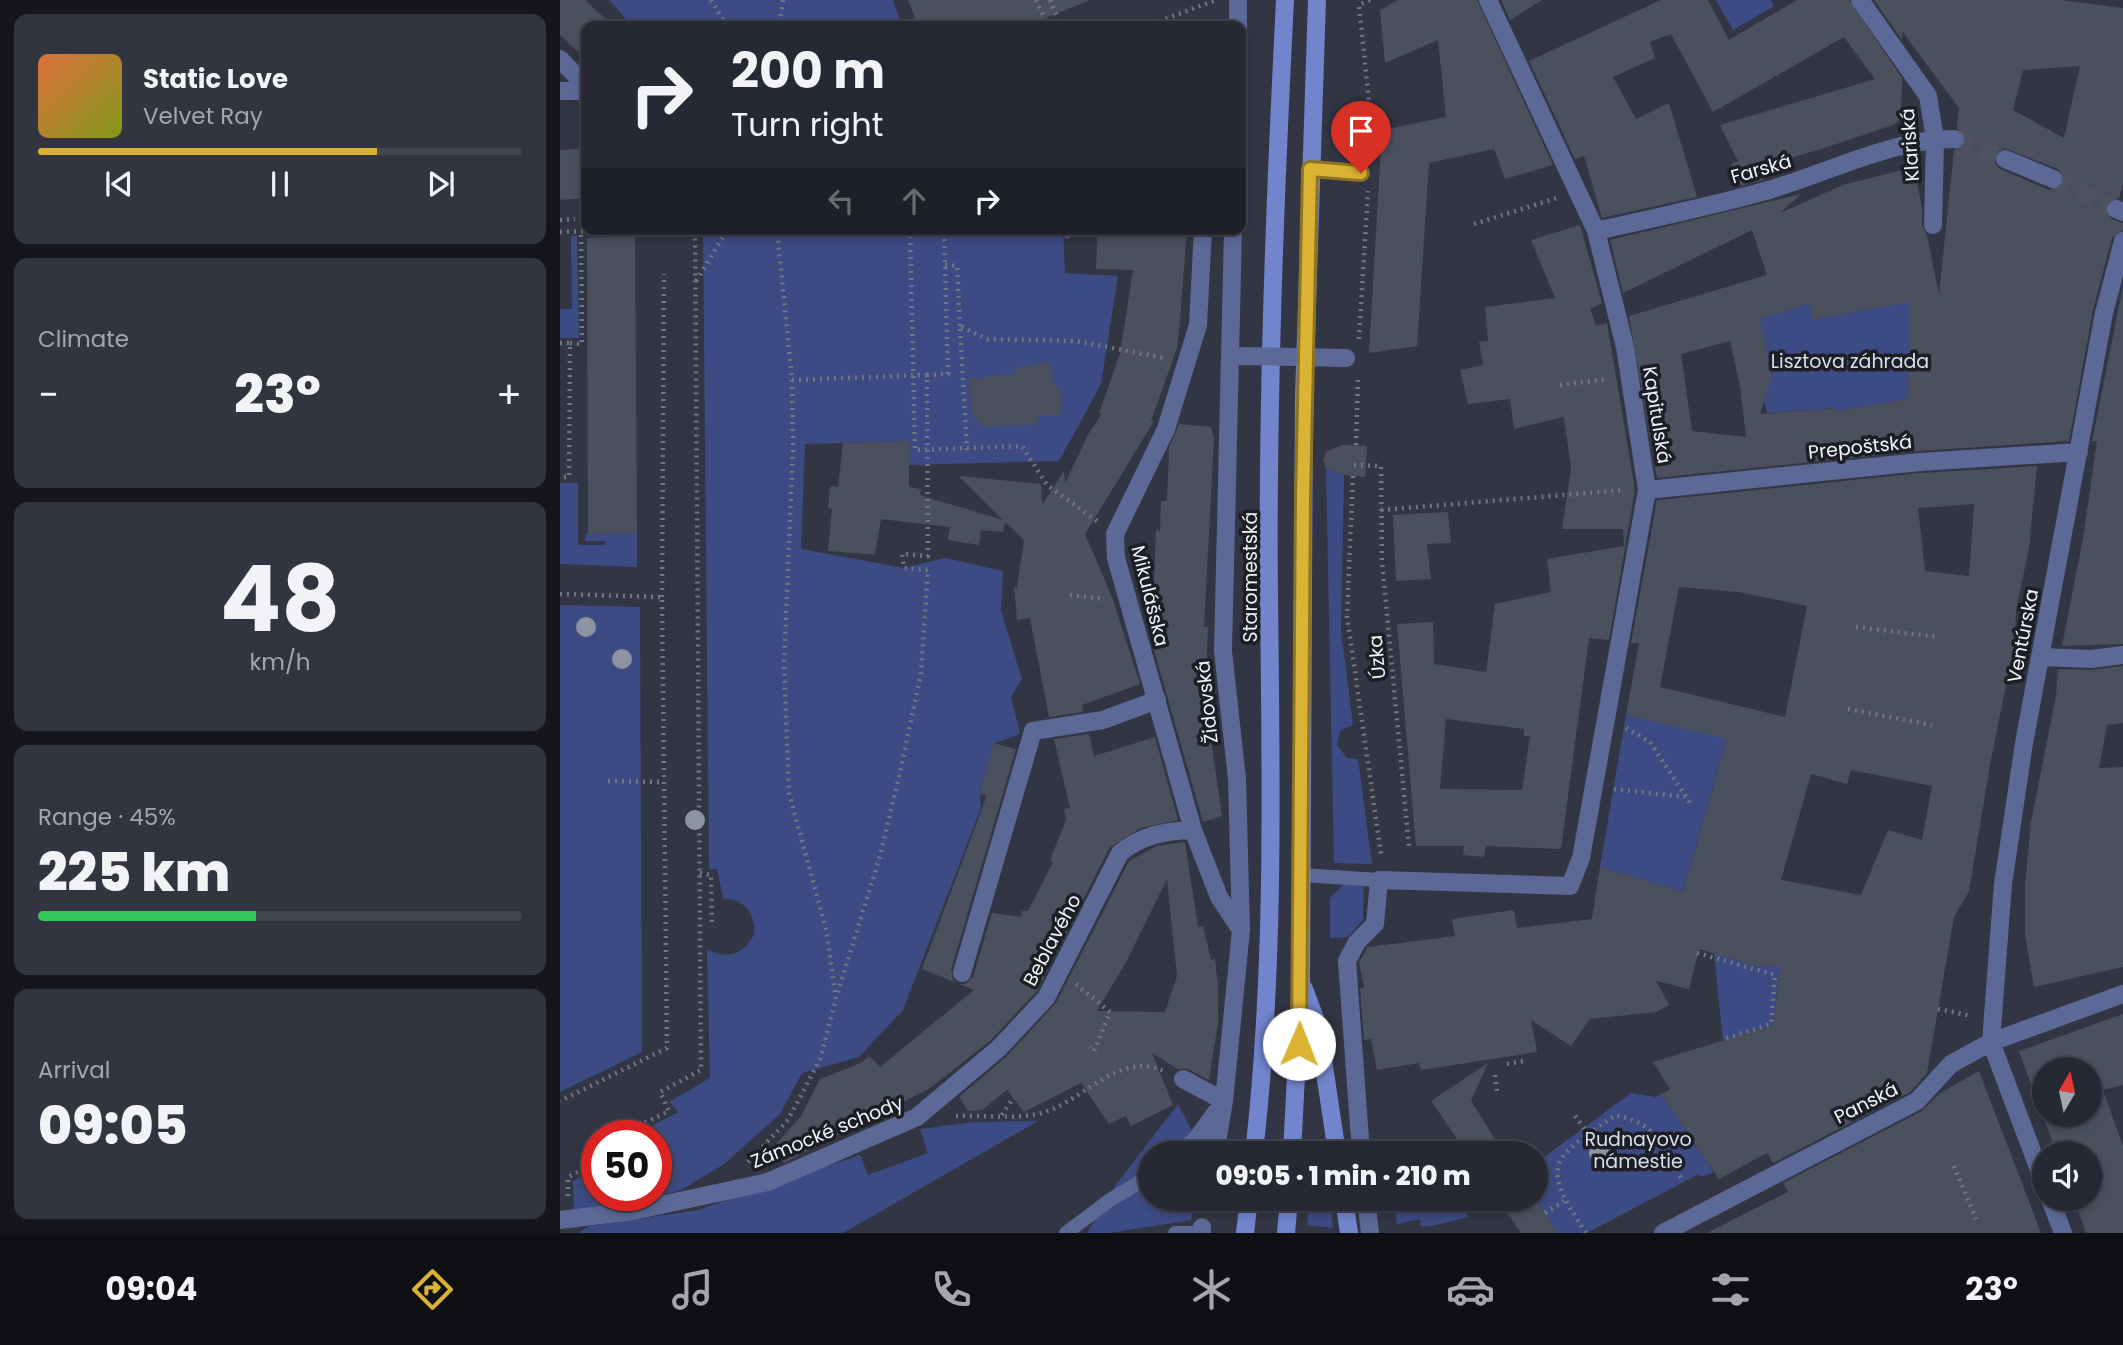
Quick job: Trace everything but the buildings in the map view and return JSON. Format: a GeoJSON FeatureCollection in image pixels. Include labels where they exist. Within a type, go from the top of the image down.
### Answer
{"type":"FeatureCollection","features":[{"type":"Feature","properties":{"kind":"main road","name":"Staromestská"},"geometry":{"type":"LineString","coordinates":[[1256,1141],[1261,1098],[1272,834],[1272,421],[1285,0]]}},
{"type":"Feature","properties":{"kind":"main road"},"geometry":{"type":"LineString","coordinates":[[1293,1141],[1301,979],[1304,397],[1317,0]]}},
{"type":"Feature","properties":{"kind":"main road"},"geometry":{"type":"LineString","coordinates":[[1301,979],[1318,1026],[1335,1141]]}},
{"type":"Feature","properties":{"kind":"main road"},"geometry":{"type":"LineString","coordinates":[[1346,1211],[1349,1233]]}},
{"type":"Feature","properties":{"kind":"street"},"geometry":{"type":"LineString","coordinates":[[1238,0],[1238,21]]}},
{"type":"Feature","properties":{"kind":"street","name":"Kapitulská"},"geometry":{"type":"LineString","coordinates":[[1379,880],[1570,886],[1581,858],[1647,490],[1629,377],[1596,232],[1488,0]]}},
{"type":"Feature","properties":{"kind":"street","name":"Klariská"},"geometry":{"type":"LineString","coordinates":[[1860,0],[1928,96],[1935,139],[1933,225]]}},
{"type":"Feature","properties":{"kind":"street"},"geometry":{"type":"LineString","coordinates":[[560,59],[581,82]]}},
{"type":"Feature","properties":{"kind":"street"},"geometry":{"type":"LineString","coordinates":[[560,91],[581,89]]}},
{"type":"Feature","properties":{"kind":"street","name":"Farská"},"geometry":{"type":"LineString","coordinates":[[1596,232],[1768,190],[1935,139],[1955,139]]}},
{"type":"Feature","properties":{"kind":"street"},"geometry":{"type":"LineString","coordinates":[[2005,159],[2053,179]]}},
{"type":"Feature","properties":{"kind":"street","name":"Mikulášska"},"geometry":{"type":"LineString","coordinates":[[1203,235],[1198,325],[1166,429],[1115,534],[1116,558],[1193,830],[1219,897],[1241,930]]}},
{"type":"Feature","properties":{"kind":"street","name":"Židovská"},"geometry":{"type":"LineString","coordinates":[[1217,1141],[1224,1101],[1241,930],[1237,779],[1223,651],[1234,355],[1233,235]]}},
{"type":"Feature","properties":{"kind":"street","name":"Ventúrska"},"geometry":{"type":"LineString","coordinates":[[1991,1042],[2003,884],[2040,657],[2104,313],[2123,242]]}},
{"type":"Feature","properties":{"kind":"street"},"geometry":{"type":"LineString","coordinates":[[1234,355],[1352,365]]}},
{"type":"Feature","properties":{"kind":"street","name":"Prepoštská"},"geometry":{"type":"LineString","coordinates":[[1647,490],[1920,461],[2079,452]]}},
{"type":"Feature","properties":{"kind":"street"},"geometry":{"type":"LineString","coordinates":[[2040,657],[2091,659],[2123,655]]}},
{"type":"Feature","properties":{"kind":"street"},"geometry":{"type":"LineString","coordinates":[[962,973],[1033,731],[1103,720],[1157,699]]}},
{"type":"Feature","properties":{"kind":"street","name":"Beblavého"},"geometry":{"type":"LineString","coordinates":[[917,1117],[998,1049],[1046,998],[1120,853],[1137,839],[1170,831],[1193,830]]}},
{"type":"Feature","properties":{"kind":"street"},"geometry":{"type":"LineString","coordinates":[[1360,1141],[1355,1098],[1358,1074],[1347,961],[1357,942],[1375,924],[1379,880]]}},
{"type":"Feature","properties":{"kind":"street","name":"Panská"},"geometry":{"type":"LineString","coordinates":[[1663,1233],[1917,1101],[1951,1064],[1991,1042],[2123,994]]}},
{"type":"Feature","properties":{"kind":"street"},"geometry":{"type":"LineString","coordinates":[[1991,1042],[2032,1151]]}},
{"type":"Feature","properties":{"kind":"street"},"geometry":{"type":"LineString","coordinates":[[1182,1079],[1224,1101],[1194,1141]]}},
{"type":"Feature","properties":{"kind":"street","name":"Zámocké schody"},"geometry":{"type":"LineString","coordinates":[[564,1219],[633,1211],[768,1182],[917,1117]]}},
{"type":"Feature","properties":{"kind":"street"},"geometry":{"type":"LineString","coordinates":[[1367,1211],[1370,1233]]}},
{"type":"Feature","properties":{"kind":"street"},"geometry":{"type":"LineString","coordinates":[[2055,1211],[2063,1233]]}},
{"type":"Feature","properties":{"kind":"lane"},"geometry":{"type":"LineString","coordinates":[[1310,169],[1366,168]]}},
{"type":"Feature","properties":{"kind":"lane"},"geometry":{"type":"LineString","coordinates":[[1301,875],[1379,880]]}},
{"type":"Feature","properties":{"kind":"lane"},"geometry":{"type":"LineString","coordinates":[[1066,1233],[1110,1200],[1138,1183]]}},
{"type":"Feature","properties":{"kind":"lane"},"geometry":{"type":"LineString","coordinates":[[1175,1233],[1202,1231]]}},
{"type":"Feature","properties":{"kind":"path"},"geometry":{"type":"LineString","coordinates":[[711,0],[724,21]]}},
{"type":"Feature","properties":{"kind":"path"},"geometry":{"type":"LineString","coordinates":[[778,21],[783,0]]}},
{"type":"Feature","properties":{"kind":"path"},"geometry":{"type":"LineString","coordinates":[[1036,0],[1046,21]]}},
{"type":"Feature","properties":{"kind":"path"},"geometry":{"type":"LineString","coordinates":[[1050,0],[1059,21]]}},
{"type":"Feature","properties":{"kind":"path"},"geometry":{"type":"LineString","coordinates":[[1160,21],[1217,0]]}},
{"type":"Feature","properties":{"kind":"path"},"geometry":{"type":"LineString","coordinates":[[1366,168],[1371,121],[1359,5],[1369,1]]}},
{"type":"Feature","properties":{"kind":"path"},"geometry":{"type":"LineString","coordinates":[[1359,343],[1368,189]]}},
{"type":"Feature","properties":{"kind":"path"},"geometry":{"type":"LineString","coordinates":[[1474,224],[1578,191]]}},
{"type":"Feature","properties":{"kind":"path"},"geometry":{"type":"LineString","coordinates":[[560,220],[575,219]]}},
{"type":"Feature","properties":{"kind":"path"},"geometry":{"type":"LineString","coordinates":[[560,232],[581,231]]}},
{"type":"Feature","properties":{"kind":"path"},"geometry":{"type":"LineString","coordinates":[[560,343],[582,344],[581,235]]}},
{"type":"Feature","properties":{"kind":"path"},"geometry":{"type":"LineString","coordinates":[[650,1120],[669,1111],[660,1092],[701,1070],[695,235]]}},
{"type":"Feature","properties":{"kind":"path"},"geometry":{"type":"LineString","coordinates":[[696,282],[723,235]]}},
{"type":"Feature","properties":{"kind":"path"},"geometry":{"type":"LineString","coordinates":[[778,235],[792,380],[793,447],[784,665],[789,793],[825,929],[835,999]]}},
{"type":"Feature","properties":{"kind":"path"},"geometry":{"type":"LineString","coordinates":[[910,235],[915,450],[1022,446],[1047,485],[1115,534]]}},
{"type":"Feature","properties":{"kind":"path"},"geometry":{"type":"LineString","coordinates":[[792,380],[948,374],[944,235]]}},
{"type":"Feature","properties":{"kind":"path"},"geometry":{"type":"LineString","coordinates":[[945,265],[957,266],[967,450]]}},
{"type":"Feature","properties":{"kind":"path"},"geometry":{"type":"LineString","coordinates":[[560,1101],[667,1048],[662,597],[664,274]]}},
{"type":"Feature","properties":{"kind":"path"},"geometry":{"type":"LineString","coordinates":[[960,326],[987,339],[1076,341],[1170,359]]}},
{"type":"Feature","properties":{"kind":"path"},"geometry":{"type":"LineString","coordinates":[[560,477],[569,477],[570,343]]}},
{"type":"Feature","properties":{"kind":"path"},"geometry":{"type":"LineString","coordinates":[[1352,365],[1356,445]]}},
{"type":"Feature","properties":{"kind":"path"},"geometry":{"type":"LineString","coordinates":[[719,1193],[788,1120],[820,1059],[835,999],[880,856],[921,673],[928,570],[904,568],[902,554],[928,556],[926,375]]}},
{"type":"Feature","properties":{"kind":"path"},"geometry":{"type":"LineString","coordinates":[[1560,385],[1629,377]]}},
{"type":"Feature","properties":{"kind":"path","name":"Úzka"},"geometry":{"type":"LineString","coordinates":[[1354,465],[1381,466],[1382,561],[1409,847]]}},
{"type":"Feature","properties":{"kind":"path"},"geometry":{"type":"LineString","coordinates":[[1353,476],[1348,616],[1381,854]]}},
{"type":"Feature","properties":{"kind":"path"},"geometry":{"type":"LineString","coordinates":[[1381,510],[1625,491]]}},
{"type":"Feature","properties":{"kind":"path"},"geometry":{"type":"LineString","coordinates":[[560,594],[662,597]]}},
{"type":"Feature","properties":{"kind":"path"},"geometry":{"type":"LineString","coordinates":[[1070,595],[1128,603]]}},
{"type":"Feature","properties":{"kind":"path"},"geometry":{"type":"LineString","coordinates":[[1856,627],[1940,638]]}},
{"type":"Feature","properties":{"kind":"path"},"geometry":{"type":"LineString","coordinates":[[1848,709],[1932,725]]}},
{"type":"Feature","properties":{"kind":"path"},"geometry":{"type":"LineString","coordinates":[[1604,723],[1624,728],[1650,742],[1692,806]]}},
{"type":"Feature","properties":{"kind":"path"},"geometry":{"type":"LineString","coordinates":[[608,781],[663,782]]}},
{"type":"Feature","properties":{"kind":"path"},"geometry":{"type":"LineString","coordinates":[[1592,786],[1686,797]]}},
{"type":"Feature","properties":{"kind":"path"},"geometry":{"type":"LineString","coordinates":[[700,873],[711,875],[712,927]]}},
{"type":"Feature","properties":{"kind":"path"},"geometry":{"type":"LineString","coordinates":[[1697,953],[1775,975],[1771,1024],[1723,1039]]}},
{"type":"Feature","properties":{"kind":"path"},"geometry":{"type":"LineString","coordinates":[[1061,973],[1110,1012],[1094,1051],[1090,1047]]}},
{"type":"Feature","properties":{"kind":"path"},"geometry":{"type":"LineString","coordinates":[[1938,1009],[1993,1020]]}},
{"type":"Feature","properties":{"kind":"path"},"geometry":{"type":"LineString","coordinates":[[1507,1064],[1524,1061]]}},
{"type":"Feature","properties":{"kind":"path","name":"Zámocké schody"},"geometry":{"type":"LineString","coordinates":[[917,1117],[1033,1115],[1073,1099],[1106,1075],[1147,1064],[1182,1079]]}},
{"type":"Feature","properties":{"kind":"path"},"geometry":{"type":"LineString","coordinates":[[1494,1075],[1497,1091]]}},
{"type":"Feature","properties":{"kind":"path"},"geometry":{"type":"LineString","coordinates":[[1002,1115],[1013,1098]]}},
{"type":"Feature","properties":{"kind":"path"},"geometry":{"type":"LineString","coordinates":[[1586,1233],[1564,1200],[1556,1181],[1559,1159],[1567,1149],[1615,1115],[1633,1119],[1655,1132],[1683,1182]]}},
{"type":"Feature","properties":{"kind":"path"},"geometry":{"type":"LineString","coordinates":[[1575,1116],[1588,1134]]}},
{"type":"Feature","properties":{"kind":"path"},"geometry":{"type":"LineString","coordinates":[[1954,1166],[1976,1219]]}},
{"type":"Feature","properties":{"kind":"path"},"geometry":{"type":"LineString","coordinates":[[564,1219],[568,1177],[581,1170]]}},
{"type":"Feature","properties":{"kind":"path"},"geometry":{"type":"LineString","coordinates":[[1545,1213],[1564,1200]]}},
{"type":"Feature","properties":{"kind":"green space"},"geometry":{"type":"Polygon","coordinates":[[[609,0],[893,0],[900,21],[628,21],[609,0]]]}},
{"type":"Feature","properties":{"kind":"green space"},"geometry":{"type":"Polygon","coordinates":[[[1716,0],[1771,0],[1774,6],[1733,30],[1716,0]]]}},
{"type":"Feature","properties":{"kind":"green space"},"geometry":{"type":"Polygon","coordinates":[[[703,235],[1063,235],[1065,273],[1118,276],[1101,384],[1059,461],[909,465],[908,441],[805,444],[801,549],[904,568],[945,558],[1003,571],[1001,611],[1022,679],[1011,697],[1020,734],[993,744],[980,794],[981,808],[903,1010],[859,1057],[802,1073],[780,1114],[724,1164],[681,1190],[672,1192],[672,1120],[663,1120],[679,1112],[669,1102],[710,1078],[707,949],[721,954],[734,954],[745,947],[754,935],[753,920],[748,909],[731,899],[723,898],[717,869],[709,869],[703,235]]]}},
{"type":"Feature","properties":{"kind":"green space"},"geometry":{"type":"Polygon","coordinates":[[[571,236],[577,236],[579,338],[560,338],[560,309],[572,309],[571,236]]]}},
{"type":"Feature","properties":{"kind":"green space","name":"Lisztova záhrada"},"geometry":{"type":"Polygon","coordinates":[[[1911,297],[1908,392],[1944,393],[1836,411],[1835,408],[1767,413],[1759,381],[1772,376],[1765,343],[1745,322],[1809,303],[1812,320],[1903,303],[1911,297]]]}},
{"type":"Feature","properties":{"kind":"green space"},"geometry":{"type":"Polygon","coordinates":[[[1326,468],[1344,475],[1341,631],[1353,725],[1340,731],[1337,745],[1347,758],[1358,759],[1372,864],[1334,863],[1326,468]]]}},
{"type":"Feature","properties":{"kind":"green space"},"geometry":{"type":"Polygon","coordinates":[[[560,483],[578,483],[578,545],[606,545],[605,541],[585,541],[585,534],[637,533],[637,567],[560,564],[560,483]]]}},
{"type":"Feature","properties":{"kind":"green space"},"geometry":{"type":"Polygon","coordinates":[[[560,605],[640,607],[642,1052],[560,1092],[560,605]]]}},
{"type":"Feature","properties":{"kind":"green space"},"geometry":{"type":"Polygon","coordinates":[[[1626,715],[1727,738],[1683,892],[1600,867],[1626,715]]]}},
{"type":"Feature","properties":{"kind":"green space"},"geometry":{"type":"Polygon","coordinates":[[[1343,885],[1364,885],[1363,920],[1348,937],[1330,938],[1330,898],[1343,885]]]}},
{"type":"Feature","properties":{"kind":"green space"},"geometry":{"type":"Polygon","coordinates":[[[1714,953],[1756,966],[1780,966],[1773,1025],[1723,1042],[1714,953]]]}},
{"type":"Feature","properties":{"kind":"green space","name":"Rudnayovo námestie"},"geometry":{"type":"Polygon","coordinates":[[[1631,1093],[1656,1097],[1661,1094],[1714,1172],[1702,1177],[1699,1174],[1587,1233],[1558,1233],[1543,1211],[1548,1211],[1548,1154],[1631,1093]]]}},
{"type":"Feature","properties":{"kind":"green space"},"geometry":{"type":"Polygon","coordinates":[[[1178,1104],[1197,1141],[1150,1141],[1178,1104]]]}},
{"type":"Feature","properties":{"kind":"green space"},"geometry":{"type":"Polygon","coordinates":[[[1038,1121],[843,1233],[578,1233],[589,1226],[698,1210],[860,1155],[868,1175],[928,1153],[920,1129],[975,1122],[1038,1121]]]}},
{"type":"Feature","properties":{"kind":"green space"},"geometry":{"type":"Polygon","coordinates":[[[1138,1156],[1138,1211],[1192,1211],[1191,1220],[1110,1233],[1087,1233],[1115,1186],[1138,1156]]]}},
{"type":"Feature","properties":{"kind":"green space"},"geometry":{"type":"Polygon","coordinates":[[[581,1177],[581,1209],[574,1210],[573,1181],[581,1177]]]}},
{"type":"Feature","properties":{"kind":"green space"},"geometry":{"type":"Polygon","coordinates":[[[1309,1211],[1331,1211],[1333,1228],[1307,1225],[1309,1211]]]}},
{"type":"Feature","properties":{"kind":"green space"},"geometry":{"type":"Polygon","coordinates":[[[1395,1211],[1464,1211],[1468,1217],[1432,1226],[1421,1226],[1420,1219],[1397,1224],[1395,1211]]]}},
{"type":"Feature","properties":{"kind":"tunnel"},"geometry":{"type":"LineString","coordinates":[[1955,139],[2005,159]]}},
{"type":"Feature","properties":{"kind":"tunnel"},"geometry":{"type":"LineString","coordinates":[[2053,179],[2116,209]]}},
{"type":"Feature","properties":{"kind":"route"},"geometry":{"type":"LineString","coordinates":[[1299,1044],[1301,599],[1310,169],[1361,173]]}}]}
